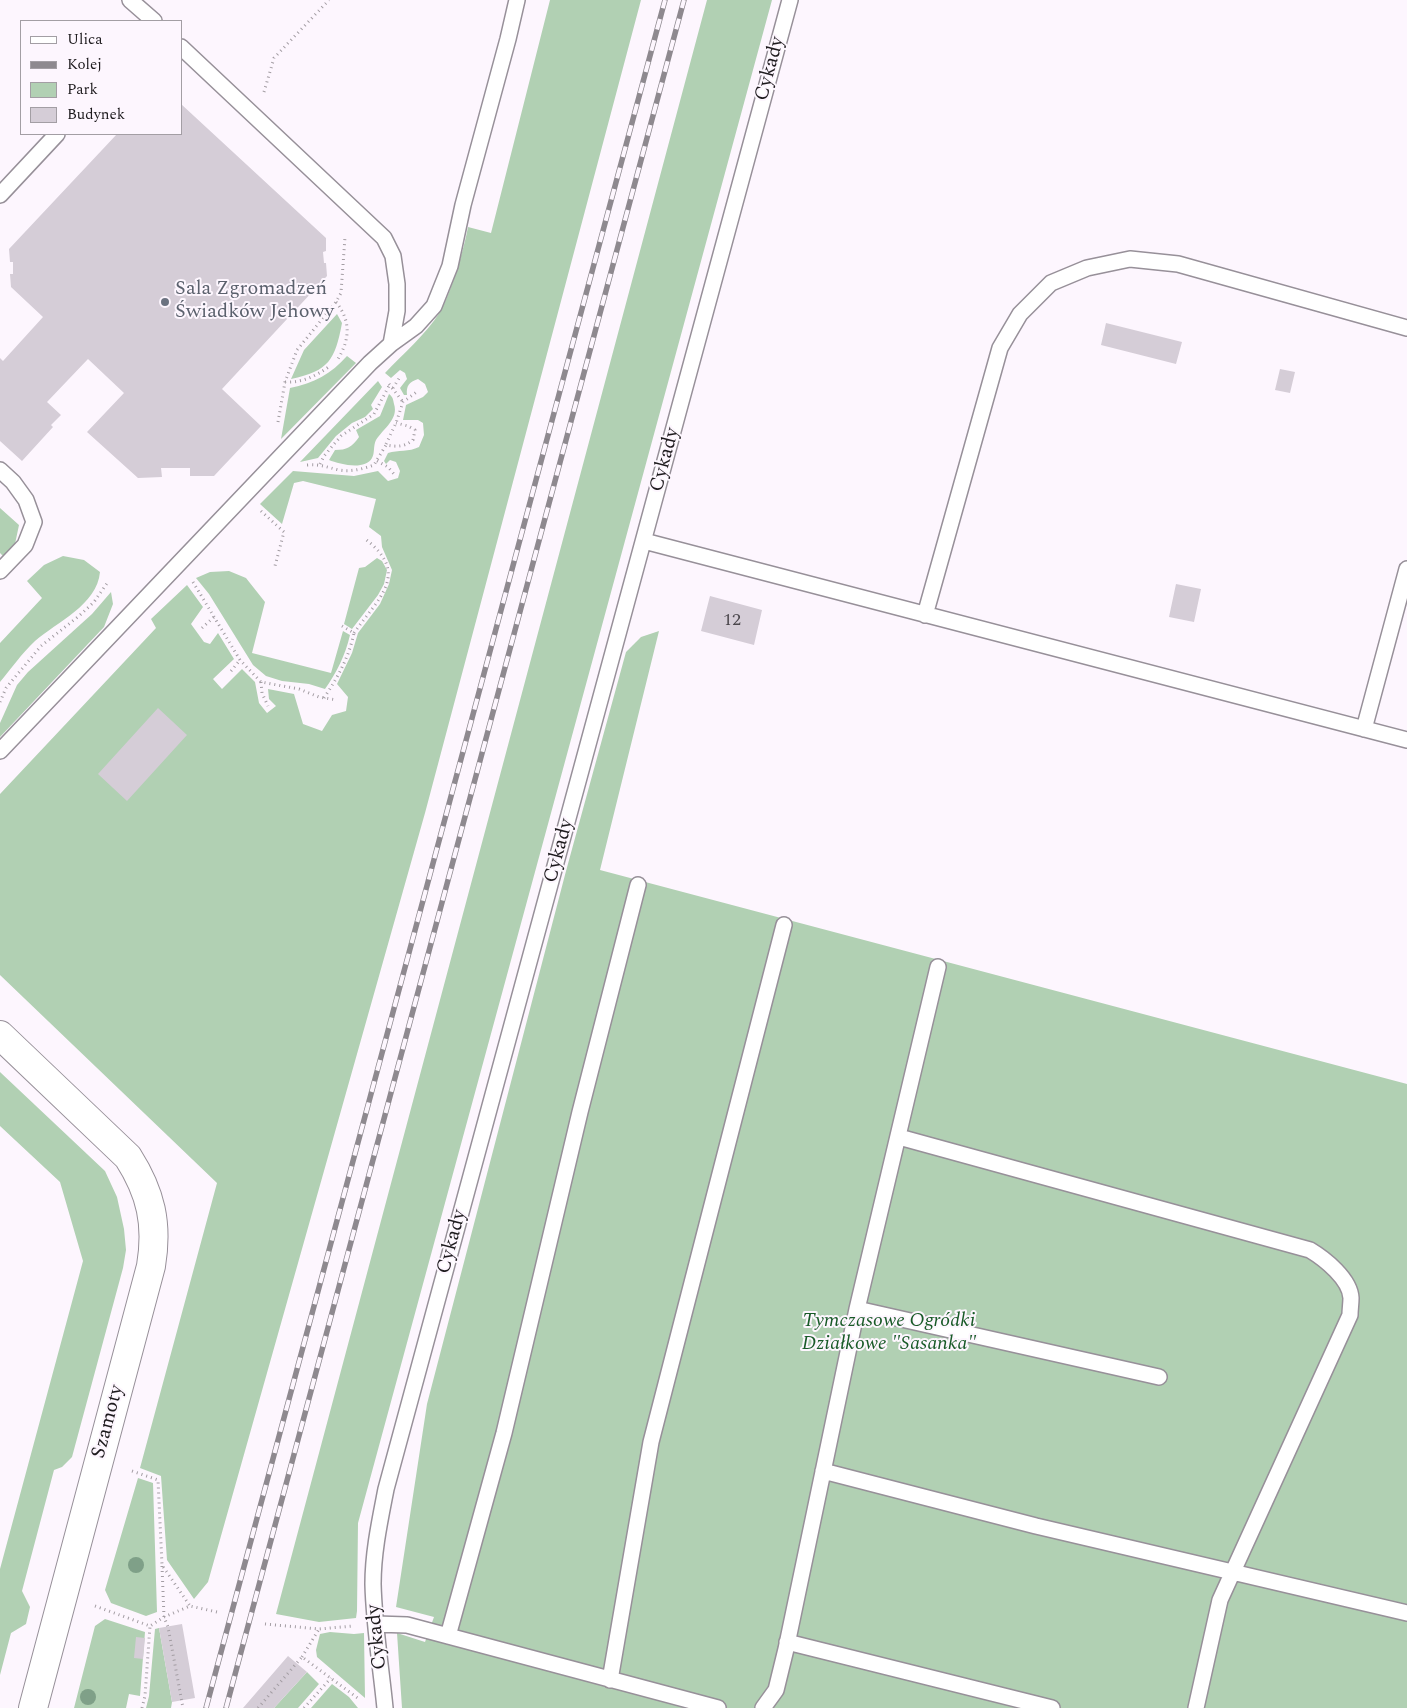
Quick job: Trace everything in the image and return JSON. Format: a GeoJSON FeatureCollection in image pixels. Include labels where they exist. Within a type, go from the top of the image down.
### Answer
{"type":"FeatureCollection","features":[{"type":"Feature","properties":{"kind":"street","name":"Szamoty"},"geometry":{"type":"LineString","coordinates":[[0,1035],[128,1157],[146,1190],[154,1227],[151,1266],[33,1708]]}},
{"type":"Feature","properties":{"kind":"lane"},"geometry":{"type":"LineString","coordinates":[[130,0],[153,20]]}},
{"type":"Feature","properties":{"kind":"lane"},"geometry":{"type":"LineString","coordinates":[[0,752],[370,363],[391,344],[416,326],[434,306],[450,266],[463,205],[517,0]]}},
{"type":"Feature","properties":{"kind":"lane","name":"Cykady"},"geometry":{"type":"LineString","coordinates":[[384,1708],[373,1583],[375,1542],[386,1489],[790,0]]}},
{"type":"Feature","properties":{"kind":"lane"},"geometry":{"type":"LineString","coordinates":[[182,48],[384,238],[393,256],[397,284],[397,311],[391,344]]}},
{"type":"Feature","properties":{"kind":"lane"},"geometry":{"type":"LineString","coordinates":[[0,195],[56,135]]}},
{"type":"Feature","properties":{"kind":"lane"},"geometry":{"type":"LineString","coordinates":[[925,615],[1000,348],[1020,314],[1051,283],[1087,268],[1130,259],[1178,264],[1407,328]]}},
{"type":"Feature","properties":{"kind":"lane"},"geometry":{"type":"LineString","coordinates":[[0,470],[13,482],[26,500],[34,522],[25,544],[0,572]]}},
{"type":"Feature","properties":{"kind":"lane"},"geometry":{"type":"LineString","coordinates":[[644,541],[1407,740]]}},
{"type":"Feature","properties":{"kind":"lane"},"geometry":{"type":"LineString","coordinates":[[1364,729],[1407,569]]}},
{"type":"Feature","properties":{"kind":"lane"},"geometry":{"type":"LineString","coordinates":[[448,1636],[504,1433],[580,1112],[638,885]]}},
{"type":"Feature","properties":{"kind":"lane"},"geometry":{"type":"LineString","coordinates":[[610,1680],[650,1442],[784,925]]}},
{"type":"Feature","properties":{"kind":"lane"},"geometry":{"type":"LineString","coordinates":[[763,1708],[776,1690],[857,1309],[938,967]]}},
{"type":"Feature","properties":{"kind":"lane"},"geometry":{"type":"LineString","coordinates":[[899,1137],[1310,1250],[1326,1260],[1342,1278],[1351,1296],[1350,1315],[1220,1600],[1196,1708]]}},
{"type":"Feature","properties":{"kind":"lane"},"geometry":{"type":"LineString","coordinates":[[857,1309],[1159,1377]]}},
{"type":"Feature","properties":{"kind":"lane"},"geometry":{"type":"LineString","coordinates":[[824,1471],[1026,1523],[1407,1613]]}},
{"type":"Feature","properties":{"kind":"lane"},"geometry":{"type":"LineString","coordinates":[[376,1624],[407,1626],[448,1636],[718,1708]]}},
{"type":"Feature","properties":{"kind":"lane"},"geometry":{"type":"LineString","coordinates":[[787,1642],[1052,1708]]}},
{"type":"Feature","properties":{"kind":"path"},"geometry":{"type":"LineString","coordinates":[[248,110],[264,93],[274,58],[329,0]]}},
{"type":"Feature","properties":{"kind":"path"},"geometry":{"type":"LineString","coordinates":[[278,426],[285,382],[297,350],[336,302],[341,308],[347,323],[346,346],[335,362],[318,375],[295,382],[285,382]]}},
{"type":"Feature","properties":{"kind":"path"},"geometry":{"type":"LineString","coordinates":[[393,388],[400,377]]}},
{"type":"Feature","properties":{"kind":"path"},"geometry":{"type":"LineString","coordinates":[[390,384],[374,414],[342,436],[324,456],[320,464],[340,470],[358,470],[374,465],[396,423],[403,402],[418,392]]}},
{"type":"Feature","properties":{"kind":"path"},"geometry":{"type":"LineString","coordinates":[[386,444],[405,445],[413,440],[415,430],[396,423]]}},
{"type":"Feature","properties":{"kind":"path"},"geometry":{"type":"LineString","coordinates":[[377,461],[388,467],[394,474]]}},
{"type":"Feature","properties":{"kind":"path"},"geometry":{"type":"LineString","coordinates":[[244,496],[284,532],[275,566]]}},
{"type":"Feature","properties":{"kind":"path"},"geometry":{"type":"LineString","coordinates":[[324,698],[343,668],[354,633],[378,602],[387,584],[390,570],[380,552],[364,538]]}},
{"type":"Feature","properties":{"kind":"path"},"geometry":{"type":"LineString","coordinates":[[192,580],[240,660],[261,682],[299,689],[324,698],[337,700]]}},
{"type":"Feature","properties":{"kind":"path"},"geometry":{"type":"LineString","coordinates":[[0,702],[6,688],[41,646],[94,602],[108,582]]}},
{"type":"Feature","properties":{"kind":"path"},"geometry":{"type":"LineString","coordinates":[[202,628],[214,616]]}},
{"type":"Feature","properties":{"kind":"path"},"geometry":{"type":"LineString","coordinates":[[342,626],[354,633]]}},
{"type":"Feature","properties":{"kind":"path"},"geometry":{"type":"LineString","coordinates":[[230,671],[240,660]]}},
{"type":"Feature","properties":{"kind":"path"},"geometry":{"type":"LineString","coordinates":[[261,682],[262,693],[268,706]]}},
{"type":"Feature","properties":{"kind":"path"},"geometry":{"type":"LineString","coordinates":[[132,1471],[158,1480],[164,1617],[168,1627],[183,1708]]}},
{"type":"Feature","properties":{"kind":"path"},"geometry":{"type":"LineString","coordinates":[[162,1564],[190,1606]]}},
{"type":"Feature","properties":{"kind":"path"},"geometry":{"type":"LineString","coordinates":[[95,1606],[150,1626]]}},
{"type":"Feature","properties":{"kind":"path"},"geometry":{"type":"LineString","coordinates":[[150,1626],[164,1617],[190,1606],[218,1612]]}},
{"type":"Feature","properties":{"kind":"path"},"geometry":{"type":"LineString","coordinates":[[265,1624],[319,1629],[376,1624]]}},
{"type":"Feature","properties":{"kind":"path"},"geometry":{"type":"LineString","coordinates":[[142,1708],[150,1626]]}},
{"type":"Feature","properties":{"kind":"path"},"geometry":{"type":"LineString","coordinates":[[258,1708],[302,1657],[319,1629]]}},
{"type":"Feature","properties":{"kind":"path"},"geometry":{"type":"LineString","coordinates":[[302,1657],[364,1703]]}},
{"type":"Feature","properties":{"kind":"path"},"geometry":{"type":"LineString","coordinates":[[304,1708],[331,1678]]}},
{"type":"Feature","properties":{"kind":"green space"},"geometry":{"type":"Polygon","coordinates":[[[550,0],[641,0],[425,813],[208,1582],[194,1599],[167,1560],[161,1476],[140,1468],[217,1183],[0,975],[0,794],[156,628],[151,619],[187,585],[203,607],[191,624],[204,642],[210,644],[218,633],[234,659],[213,679],[222,689],[242,669],[255,682],[259,703],[267,713],[276,706],[269,699],[268,689],[294,694],[303,724],[322,731],[332,715],[346,711],[348,697],[337,684],[352,653],[358,633],[380,604],[389,584],[392,570],[382,547],[381,536],[369,527],[376,499],[303,481],[294,483],[282,524],[260,504],[293,471],[354,476],[378,471],[388,481],[398,478],[400,471],[396,462],[390,460],[386,464],[384,461],[388,453],[419,447],[424,435],[423,423],[418,420],[403,420],[406,405],[423,397],[428,392],[425,384],[418,379],[412,382],[407,389],[407,395],[404,395],[400,388],[407,379],[405,373],[400,370],[391,378],[385,373],[421,336],[440,312],[457,271],[468,227],[491,233],[550,0]]]}},
{"type":"Feature","properties":{"kind":"green space"},"geometry":{"type":"Polygon","coordinates":[[[707,0],[772,0],[358,1523],[356,1618],[319,1622],[276,1614],[707,0]]]}},
{"type":"Feature","properties":{"kind":"green space"},"geometry":{"type":"Polygon","coordinates":[[[337,314],[342,323],[333,355],[322,368],[304,376],[291,379],[304,350],[337,314]]]}},
{"type":"Feature","properties":{"kind":"green space"},"geometry":{"type":"Polygon","coordinates":[[[347,356],[356,363],[281,439],[290,388],[322,377],[347,356]]]}},
{"type":"Feature","properties":{"kind":"green space"},"geometry":{"type":"Polygon","coordinates":[[[378,381],[382,387],[371,405],[373,409],[365,417],[352,423],[336,436],[318,458],[300,462],[378,381]]]}},
{"type":"Feature","properties":{"kind":"green space"},"geometry":{"type":"Polygon","coordinates":[[[389,394],[393,399],[394,414],[390,423],[376,440],[373,456],[369,462],[352,465],[329,460],[335,450],[346,449],[354,443],[359,437],[356,430],[380,416],[389,394]]]}},
{"type":"Feature","properties":{"kind":"green space"},"geometry":{"type":"Polygon","coordinates":[[[0,508],[19,525],[15,544],[3,556],[0,553],[0,508]]]}},
{"type":"Feature","properties":{"kind":"green space"},"geometry":{"type":"Polygon","coordinates":[[[63,556],[84,560],[100,572],[92,594],[75,612],[35,641],[0,682],[0,643],[42,598],[27,581],[44,565],[63,556]]]}},
{"type":"Feature","properties":{"kind":"green space"},"geometry":{"type":"Polygon","coordinates":[[[377,558],[382,561],[387,570],[384,584],[352,629],[344,624],[359,568],[365,567],[377,558]]]}},
{"type":"Feature","properties":{"kind":"green space"},"geometry":{"type":"Polygon","coordinates":[[[229,571],[246,578],[265,602],[252,653],[331,673],[343,631],[350,635],[340,664],[325,689],[266,676],[253,665],[209,594],[196,578],[210,572],[229,571]]]}},
{"type":"Feature","properties":{"kind":"green space"},"geometry":{"type":"Polygon","coordinates":[[[111,592],[113,604],[104,627],[0,737],[0,723],[17,685],[28,672],[92,614],[111,592]]]}},
{"type":"Feature","properties":{"kind":"green space","name":"Tymczasowe Ogródki Działkowe \"Sasanka\""},"geometry":{"type":"Polygon","coordinates":[[[659,631],[600,870],[1407,1084],[1407,1708],[402,1708],[397,1633],[425,1642],[434,1617],[396,1607],[427,1404],[566,871],[626,652],[641,637],[659,631]]]}},
{"type":"Feature","properties":{"kind":"green space"},"geometry":{"type":"Polygon","coordinates":[[[0,1072],[105,1171],[117,1197],[124,1229],[126,1250],[123,1268],[72,1457],[62,1467],[54,1470],[22,1591],[30,1607],[26,1624],[11,1633],[0,1675],[0,1569],[83,1261],[60,1182],[0,1126],[0,1072]]]}},
{"type":"Feature","properties":{"kind":"green space"},"geometry":{"type":"Polygon","coordinates":[[[138,1478],[153,1483],[157,1612],[146,1616],[111,1603],[105,1590],[138,1478]]]}},
{"type":"Feature","properties":{"kind":"green space"},"geometry":{"type":"Polygon","coordinates":[[[105,1619],[145,1632],[140,1696],[129,1694],[126,1708],[74,1708],[95,1626],[105,1619]]]}},
{"type":"Feature","properties":{"kind":"green space"},"geometry":{"type":"Polygon","coordinates":[[[159,1628],[172,1702],[171,1708],[146,1708],[149,1696],[155,1629],[159,1628]]]}},
{"type":"Feature","properties":{"kind":"green space"},"geometry":{"type":"Polygon","coordinates":[[[330,1632],[364,1633],[365,1698],[317,1657],[316,1650],[320,1634],[330,1632]]]}},
{"type":"Feature","properties":{"kind":"green space"},"geometry":{"type":"Polygon","coordinates":[[[307,1672],[319,1684],[298,1708],[274,1708],[307,1672]]]}},
{"type":"Feature","properties":{"kind":"green space"},"geometry":{"type":"Polygon","coordinates":[[[332,1684],[349,1697],[358,1708],[311,1708],[332,1684]]]}},
{"type":"Feature","properties":{"kind":"building","name":"Sala Zgromadzeń Świadków Jehowy"},"geometry":{"type":"Polygon","coordinates":[[[182,105],[326,238],[326,251],[323,252],[327,276],[222,389],[261,426],[214,476],[190,476],[190,468],[161,468],[162,477],[138,478],[87,432],[124,393],[88,359],[47,402],[61,415],[51,425],[53,427],[22,461],[0,441],[0,358],[3,361],[43,317],[11,287],[10,274],[13,274],[13,262],[10,262],[9,249],[116,135],[182,135],[182,105]]]}},
{"type":"Feature","properties":{"kind":"building"},"geometry":{"type":"Polygon","coordinates":[[[1106,323],[1182,342],[1176,364],[1101,345],[1106,323]]]}},
{"type":"Feature","properties":{"kind":"building"},"geometry":{"type":"Polygon","coordinates":[[[1280,369],[1295,372],[1290,393],[1275,390],[1280,369]]]}},
{"type":"Feature","properties":{"kind":"building"},"geometry":{"type":"Polygon","coordinates":[[[1176,584],[1201,589],[1194,622],[1169,617],[1176,584]]]}},
{"type":"Feature","properties":{"kind":"building"},"geometry":{"type":"Polygon","coordinates":[[[710,596],[762,610],[754,645],[701,631],[710,596]]]}},
{"type":"Feature","properties":{"kind":"building"},"geometry":{"type":"Polygon","coordinates":[[[158,708],[187,735],[127,801],[98,774],[158,708]]]}},
{"type":"Feature","properties":{"kind":"building"},"geometry":{"type":"Polygon","coordinates":[[[182,1624],[195,1698],[172,1702],[159,1628],[182,1624]]]}},
{"type":"Feature","properties":{"kind":"building"},"geometry":{"type":"Polygon","coordinates":[[[136,1637],[145,1638],[143,1659],[134,1658],[136,1637]]]}},
{"type":"Feature","properties":{"kind":"building"},"geometry":{"type":"Polygon","coordinates":[[[288,1656],[307,1672],[274,1708],[243,1708],[288,1656]]]}},
{"type":"Feature","properties":{"kind":"railway"},"geometry":{"type":"LineString","coordinates":[[206,1708],[665,0]]}},
{"type":"Feature","properties":{"kind":"railway"},"geometry":{"type":"LineString","coordinates":[[226,1708],[684,0]]}},
{"type":"Feature","properties":{"kind":"place","name":"Sala Zgromadzeń Świadków Jehowy"},"geometry":{"type":"Point","coordinates":[165,302]}}]}
